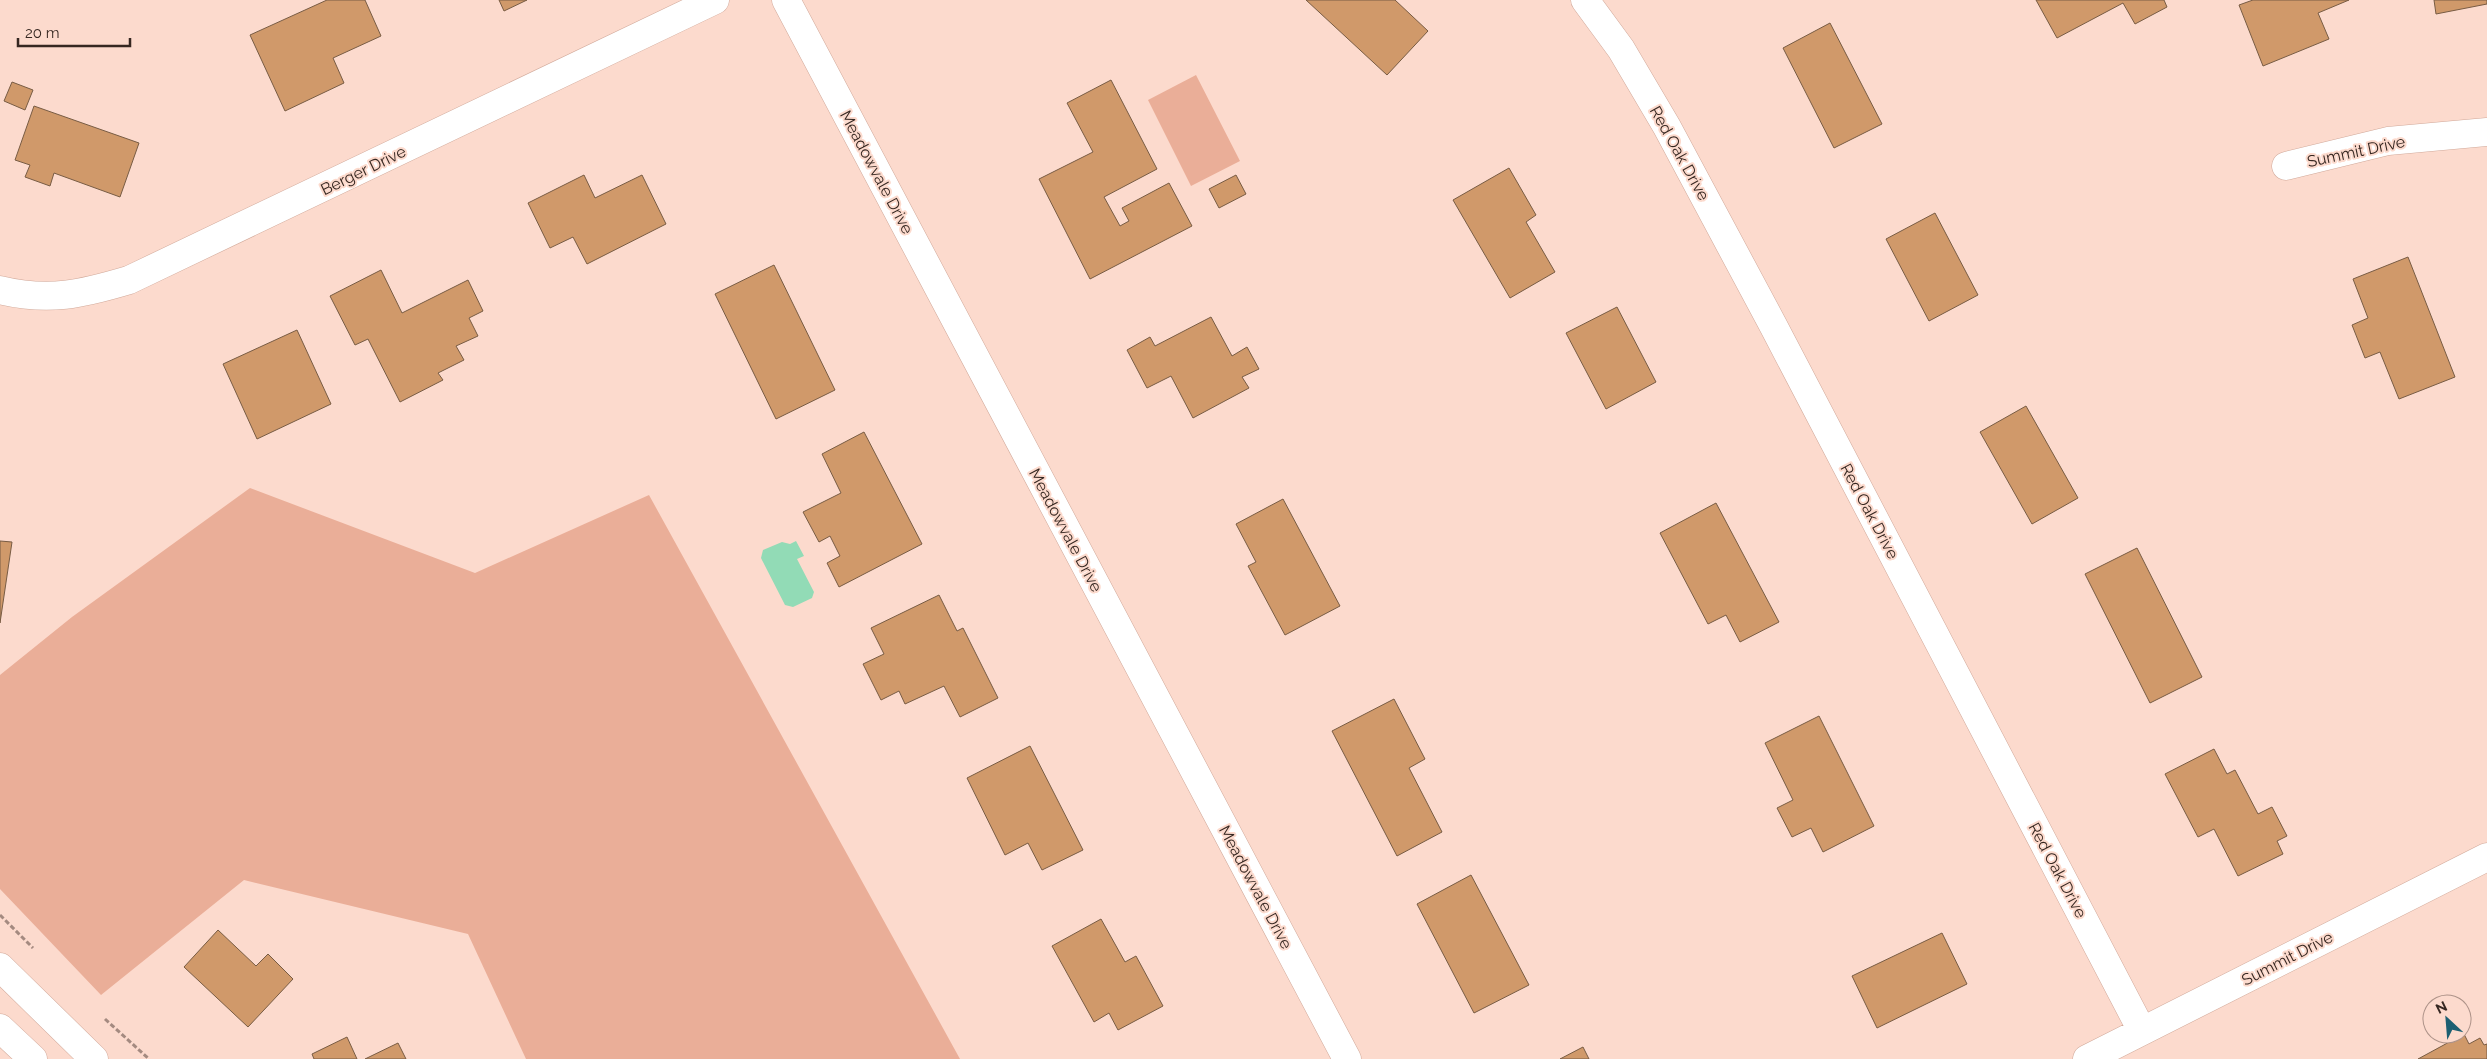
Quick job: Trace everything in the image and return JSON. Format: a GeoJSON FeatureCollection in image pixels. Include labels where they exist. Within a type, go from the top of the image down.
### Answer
{"type":"FeatureCollection","features":[{"type":"Feature","properties":{"kind":"street","name":"Berger Drive"},"geometry":{"type":"LineString","coordinates":[[0,290],[27,296],[79,294],[129,280],[715,0]]}},
{"type":"Feature","properties":{"kind":"street","name":"Meadowvale Drive"},"geometry":{"type":"LineString","coordinates":[[786,0],[1347,1059]]}},
{"type":"Feature","properties":{"kind":"street","name":"Red Oak Drive"},"geometry":{"type":"LineString","coordinates":[[1585,0],[1621,49],[1667,128],[2142,1031]]}},
{"type":"Feature","properties":{"kind":"street","name":"Summit Drive"},"geometry":{"type":"LineString","coordinates":[[2286,166],[2388,141],[2487,132]]}},
{"type":"Feature","properties":{"kind":"street","name":"Summit Drive"},"geometry":{"type":"LineString","coordinates":[[2088,1059],[2487,857]]}},
{"type":"Feature","properties":{"kind":"street"},"geometry":{"type":"LineString","coordinates":[[0,967],[94,1059]]}},
{"type":"Feature","properties":{"kind":"street"},"geometry":{"type":"LineString","coordinates":[[0,1028],[32,1059]]}},
{"type":"Feature","properties":{"kind":"shaded area"},"geometry":{"type":"Polygon","coordinates":[[[1196,75],[1240,161],[1191,186],[1148,100],[1196,75]]]}},
{"type":"Feature","properties":{"kind":"shaded area"},"geometry":{"type":"Polygon","coordinates":[[[250,488],[475,573],[649,495],[960,1059],[526,1059],[468,934],[244,880],[101,995],[0,889],[0,675],[72,617],[250,488]]]}},
{"type":"Feature","properties":{"kind":"shaded area"},"geometry":{"type":"Polygon","coordinates":[[[796,541],[804,556],[797,559],[814,592],[812,598],[793,607],[785,605],[761,558],[763,550],[782,542],[790,544],[796,541]]]}},
{"type":"Feature","properties":{"kind":"building"},"geometry":{"type":"Polygon","coordinates":[[[327,0],[365,0],[381,36],[333,58],[344,83],[285,111],[250,35],[327,0]]]}},
{"type":"Feature","properties":{"kind":"building"},"geometry":{"type":"Polygon","coordinates":[[[499,0],[527,0],[504,11],[499,0]]]}},
{"type":"Feature","properties":{"kind":"building"},"geometry":{"type":"Polygon","coordinates":[[[1306,0],[1395,0],[1428,31],[1387,75],[1306,0]]]}},
{"type":"Feature","properties":{"kind":"building"},"geometry":{"type":"Polygon","coordinates":[[[2036,0],[2164,0],[2167,7],[2135,24],[2123,3],[2057,38],[2036,0]]]}},
{"type":"Feature","properties":{"kind":"building"},"geometry":{"type":"Polygon","coordinates":[[[2253,0],[2349,0],[2318,13],[2329,39],[2263,66],[2239,5],[2253,0]]]}},
{"type":"Feature","properties":{"kind":"building"},"geometry":{"type":"Polygon","coordinates":[[[2434,0],[2487,0],[2487,4],[2436,14],[2434,0]]]}},
{"type":"Feature","properties":{"kind":"building"},"geometry":{"type":"Polygon","coordinates":[[[1830,23],[1882,124],[1834,148],[1783,48],[1830,23]]]}},
{"type":"Feature","properties":{"kind":"building"},"geometry":{"type":"Polygon","coordinates":[[[1111,80],[1157,169],[1104,197],[1120,226],[1129,221],[1122,208],[1169,183],[1192,226],[1090,279],[1039,179],[1093,152],[1067,103],[1111,80]]]}},
{"type":"Feature","properties":{"kind":"building"},"geometry":{"type":"Polygon","coordinates":[[[12,82],[33,90],[25,110],[4,101],[12,82]]]}},
{"type":"Feature","properties":{"kind":"building"},"geometry":{"type":"Polygon","coordinates":[[[34,106],[139,143],[120,197],[54,173],[50,186],[25,177],[30,165],[15,160],[34,106]]]}},
{"type":"Feature","properties":{"kind":"building"},"geometry":{"type":"Polygon","coordinates":[[[1509,168],[1536,215],[1526,222],[1555,272],[1510,298],[1453,200],[1509,168]]]}},
{"type":"Feature","properties":{"kind":"building"},"geometry":{"type":"Polygon","coordinates":[[[584,175],[595,198],[642,175],[666,224],[587,264],[573,237],[550,248],[528,203],[584,175]]]}},
{"type":"Feature","properties":{"kind":"building"},"geometry":{"type":"Polygon","coordinates":[[[1236,175],[1246,194],[1219,208],[1209,189],[1236,175]]]}},
{"type":"Feature","properties":{"kind":"building"},"geometry":{"type":"Polygon","coordinates":[[[1935,213],[1978,295],[1929,321],[1886,239],[1935,213]]]}},
{"type":"Feature","properties":{"kind":"building"},"geometry":{"type":"Polygon","coordinates":[[[2408,257],[2455,377],[2399,399],[2380,352],[2365,358],[2352,325],[2368,318],[2353,279],[2408,257]]]}},
{"type":"Feature","properties":{"kind":"building"},"geometry":{"type":"Polygon","coordinates":[[[774,265],[835,390],[776,419],[715,294],[774,265]]]}},
{"type":"Feature","properties":{"kind":"building"},"geometry":{"type":"Polygon","coordinates":[[[381,270],[402,313],[468,280],[483,311],[469,318],[478,336],[456,346],[464,360],[438,373],[443,380],[400,402],[368,339],[355,345],[330,296],[381,270]]]}},
{"type":"Feature","properties":{"kind":"building"},"geometry":{"type":"Polygon","coordinates":[[[1617,307],[1656,382],[1606,409],[1566,333],[1617,307]]]}},
{"type":"Feature","properties":{"kind":"building"},"geometry":{"type":"Polygon","coordinates":[[[1211,317],[1232,356],[1247,347],[1259,369],[1242,377],[1249,388],[1193,418],[1171,376],[1147,388],[1127,350],[1150,337],[1155,346],[1211,317]]]}},
{"type":"Feature","properties":{"kind":"building"},"geometry":{"type":"Polygon","coordinates":[[[297,330],[331,404],[257,439],[223,364],[297,330]]]}},
{"type":"Feature","properties":{"kind":"building"},"geometry":{"type":"Polygon","coordinates":[[[2026,406],[2078,498],[2032,524],[1980,432],[2026,406]]]}},
{"type":"Feature","properties":{"kind":"building"},"geometry":{"type":"Polygon","coordinates":[[[864,432],[922,544],[839,587],[827,563],[840,556],[830,536],[819,542],[803,512],[841,493],[822,454],[864,432]]]}},
{"type":"Feature","properties":{"kind":"building"},"geometry":{"type":"Polygon","coordinates":[[[1283,499],[1340,606],[1285,635],[1248,566],[1256,562],[1236,524],[1283,499]]]}},
{"type":"Feature","properties":{"kind":"building"},"geometry":{"type":"Polygon","coordinates":[[[1716,503],[1779,622],[1740,642],[1726,615],[1708,624],[1660,533],[1716,503]]]}},
{"type":"Feature","properties":{"kind":"building"},"geometry":{"type":"Polygon","coordinates":[[[0,541],[12,542],[0,623],[0,541]]]}},
{"type":"Feature","properties":{"kind":"building"},"geometry":{"type":"Polygon","coordinates":[[[2137,548],[2202,677],[2150,703],[2085,574],[2137,548]]]}},
{"type":"Feature","properties":{"kind":"building"},"geometry":{"type":"Polygon","coordinates":[[[939,595],[957,631],[963,628],[998,698],[960,717],[944,686],[905,704],[899,691],[881,700],[863,664],[884,654],[871,628],[939,595]]]}},
{"type":"Feature","properties":{"kind":"building"},"geometry":{"type":"Polygon","coordinates":[[[1394,699],[1425,759],[1409,768],[1442,832],[1397,856],[1332,731],[1394,699]]]}},
{"type":"Feature","properties":{"kind":"building"},"geometry":{"type":"Polygon","coordinates":[[[1819,716],[1874,826],[1823,852],[1811,828],[1792,837],[1777,808],[1793,800],[1765,743],[1819,716]]]}},
{"type":"Feature","properties":{"kind":"building"},"geometry":{"type":"Polygon","coordinates":[[[1030,746],[1083,850],[1042,870],[1028,843],[1005,855],[967,778],[1030,746]]]}},
{"type":"Feature","properties":{"kind":"building"},"geometry":{"type":"Polygon","coordinates":[[[2214,749],[2227,774],[2235,770],[2258,814],[2272,807],[2287,836],[2277,841],[2283,854],[2238,876],[2214,829],[2198,837],[2165,774],[2214,749]]]}},
{"type":"Feature","properties":{"kind":"building"},"geometry":{"type":"Polygon","coordinates":[[[1471,875],[1529,985],[1474,1013],[1417,904],[1471,875]]]}},
{"type":"Feature","properties":{"kind":"building"},"geometry":{"type":"Polygon","coordinates":[[[1101,919],[1125,962],[1136,956],[1163,1006],[1118,1030],[1109,1013],[1094,1022],[1052,946],[1101,919]]]}},
{"type":"Feature","properties":{"kind":"building"},"geometry":{"type":"Polygon","coordinates":[[[218,930],[256,966],[268,954],[293,979],[248,1027],[184,967],[218,930]]]}},
{"type":"Feature","properties":{"kind":"building"},"geometry":{"type":"Polygon","coordinates":[[[1942,933],[1967,984],[1877,1028],[1852,976],[1942,933]]]}},
{"type":"Feature","properties":{"kind":"building"},"geometry":{"type":"Polygon","coordinates":[[[347,1037],[357,1059],[314,1059],[312,1054],[347,1037]]]}},
{"type":"Feature","properties":{"kind":"building"},"geometry":{"type":"Polygon","coordinates":[[[2480,1038],[2484,1045],[2487,1044],[2487,1059],[2418,1059],[2446,1044],[2472,1044],[2480,1038]]]}},
{"type":"Feature","properties":{"kind":"building"},"geometry":{"type":"Polygon","coordinates":[[[398,1043],[406,1059],[365,1059],[398,1043]]]}},
{"type":"Feature","properties":{"kind":"building"},"geometry":{"type":"Polygon","coordinates":[[[1583,1047],[1589,1059],[1560,1059],[1583,1047]]]}}]}
